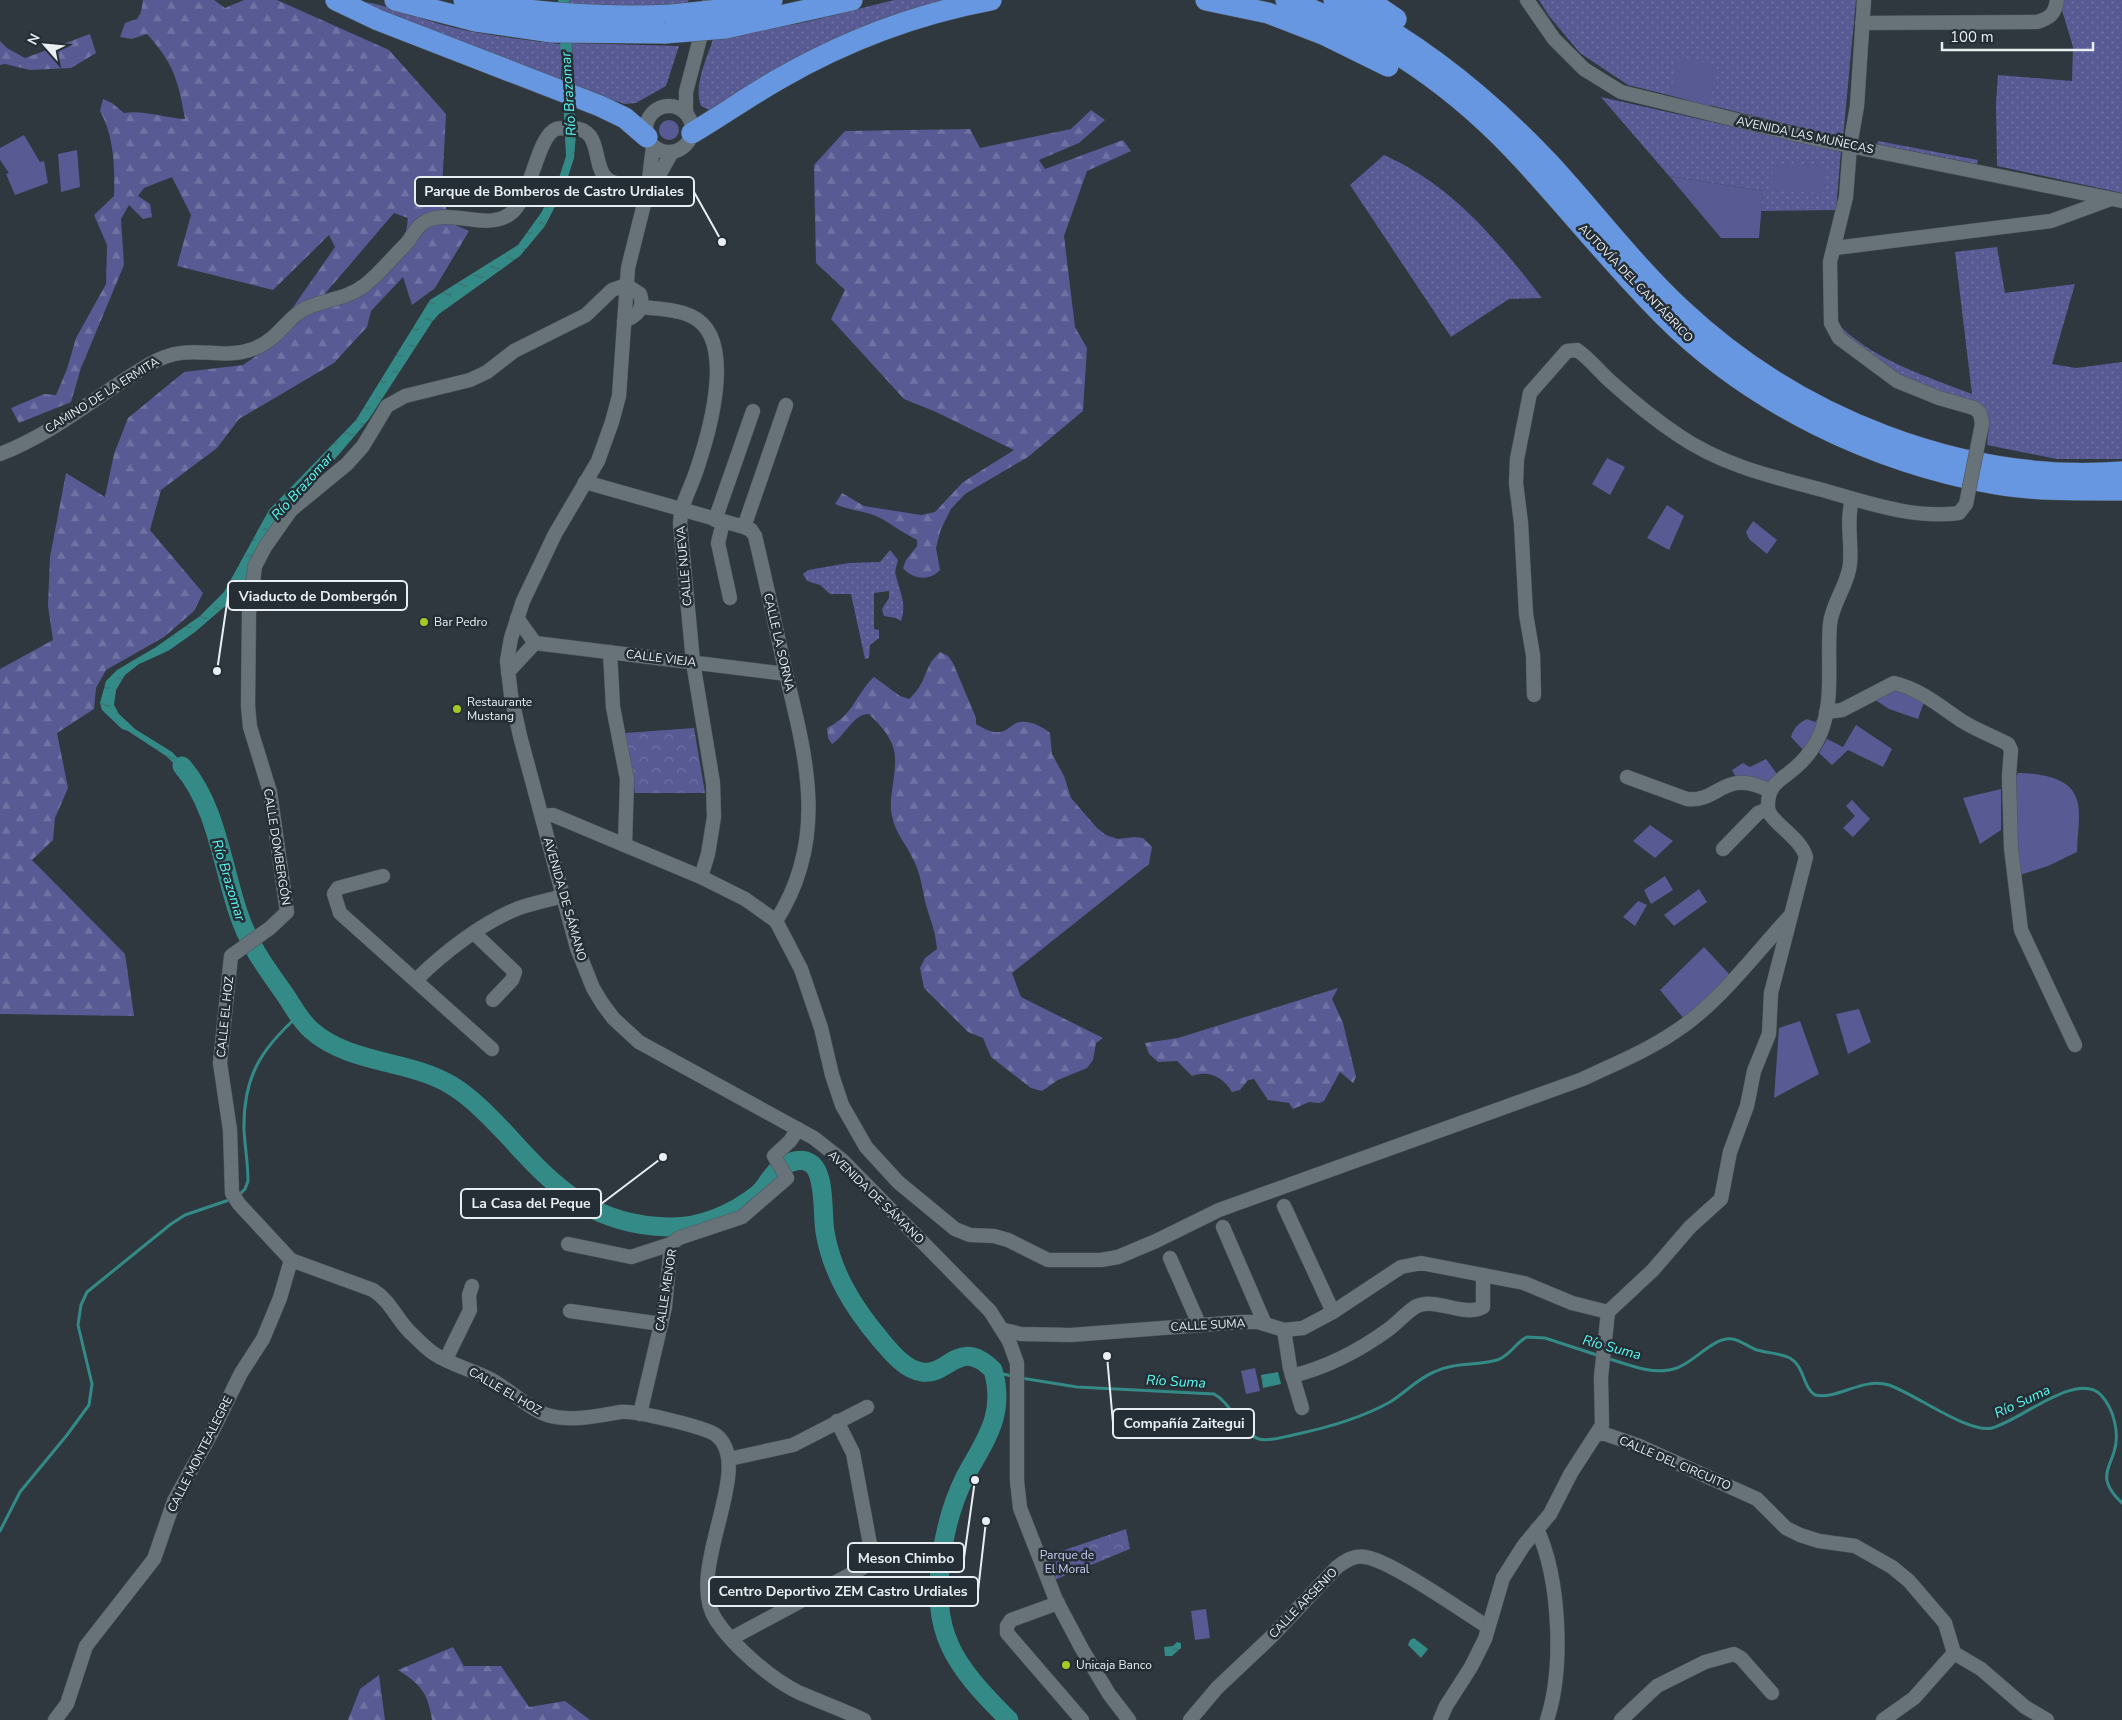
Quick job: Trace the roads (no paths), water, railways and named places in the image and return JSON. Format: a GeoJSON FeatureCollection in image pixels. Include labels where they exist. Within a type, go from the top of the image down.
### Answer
{"type":"FeatureCollection","features":[{"type":"Feature","properties":{"kind":"highway"},"geometry":{"type":"LineString","coordinates":[[336,0],[378,20],[580,98],[625,118],[650,142]]}},
{"type":"Feature","properties":{"kind":"highway"},"geometry":{"type":"LineString","coordinates":[[395,0],[476,21],[577,24],[669,24],[772,0]]}},
{"type":"Feature","properties":{"kind":"highway"},"geometry":{"type":"LineString","coordinates":[[464,0],[551,23]]}},
{"type":"Feature","properties":{"kind":"highway"},"geometry":{"type":"LineString","coordinates":[[722,12],[852,0]]}},
{"type":"Feature","properties":{"kind":"highway"},"geometry":{"type":"LineString","coordinates":[[692,134],[780,78],[884,28],[943,9],[991,0]]}},
{"type":"Feature","properties":{"kind":"highway"},"geometry":{"type":"LineString","coordinates":[[1206,0],[1268,13],[1367,54],[1426,86],[1467,94]]}},
{"type":"Feature","properties":{"kind":"highway","name":"AUTOVÍA DEL CANTÁBRICO"},"geometry":{"type":"LineString","coordinates":[[1286,0],[1322,13],[1467,94],[1664,317],[1704,353],[1771,399],[1820,428],[1881,452],[1921,465],[1996,484],[2044,489],[2122,490]]}},
{"type":"Feature","properties":{"kind":"highway","name":"AUTOVÍA DEL CANTÁBRICO"},"geometry":{"type":"LineString","coordinates":[[1334,0],[1400,36],[1550,164],[1625,251],[1681,309],[1755,369],[1798,395],[1845,418],[1930,451],[1990,465],[2049,472],[2122,472]]}},
{"type":"Feature","properties":{"kind":"highway"},"geometry":{"type":"LineString","coordinates":[[1368,0],[1447,57],[1467,94]]}},
{"type":"Feature","properties":{"kind":"street"},"geometry":{"type":"LineString","coordinates":[[669,105],[681,80],[703,0]]}},
{"type":"Feature","properties":{"kind":"street","name":"AVENIDA LAS MUÑECAS"},"geometry":{"type":"LineString","coordinates":[[1527,0],[1554,39],[1584,69],[1622,92],[1850,146],[2117,200]]}},
{"type":"Feature","properties":{"kind":"street"},"geometry":{"type":"LineString","coordinates":[[1534,695],[1533,655],[1526,614],[1521,522],[1516,483],[1517,459],[1530,393],[1566,351],[1577,350],[1583,354],[1609,380],[1677,435],[1708,453],[1760,474],[1886,508],[1947,515],[1959,513],[1966,504],[1982,424],[1980,413],[1974,408],[1940,398],[1897,381],[1839,338],[1830,322],[1830,262],[1835,248],[1846,197],[1850,146],[1857,106],[1864,0]]}},
{"type":"Feature","properties":{"kind":"street"},"geometry":{"type":"LineString","coordinates":[[1862,23],[2037,22],[2048,19],[2055,11],[2057,0]]}},
{"type":"Feature","properties":{"kind":"street"},"geometry":{"type":"LineString","coordinates":[[686,113],[675,106],[669,105],[652,113],[646,125],[650,142],[665,152],[672,152],[685,146],[692,134],[693,126],[686,113],[686,92],[722,12]]}},
{"type":"Feature","properties":{"kind":"street","name":"CAMINO DE LA ERMITA"},"geometry":{"type":"LineString","coordinates":[[0,454],[34,438],[150,363],[167,355],[187,350],[246,351],[268,342],[304,310],[348,296],[365,285],[407,244],[414,232],[424,223],[435,218],[490,220],[511,213],[520,201],[544,144],[550,134],[556,129],[578,128],[587,133],[593,142],[604,176],[623,185],[636,184],[648,188]]}},
{"type":"Feature","properties":{"kind":"street","name":"AVENIDA DE SÁMANO"},"geometry":{"type":"LineString","coordinates":[[650,142],[648,188],[632,251],[626,285],[619,396],[606,442],[555,534],[517,618],[507,661],[514,708],[563,896],[584,969],[593,988],[613,1018],[639,1042],[798,1129],[844,1161],[975,1294],[1004,1330],[1017,1364],[1017,1481],[1020,1508],[1058,1604]]}},
{"type":"Feature","properties":{"kind":"street","name":"AVENIDA DE SÁMANO"},"geometry":{"type":"LineString","coordinates":[[648,188],[654,184],[672,152]]}},
{"type":"Feature","properties":{"kind":"street"},"geometry":{"type":"LineString","coordinates":[[1835,248],[2051,221],[2117,200]]}},
{"type":"Feature","properties":{"kind":"street"},"geometry":{"type":"LineString","coordinates":[[624,321],[639,314],[642,307],[640,294],[626,285]]}},
{"type":"Feature","properties":{"kind":"street","name":"CALLE DOMBERGÓN"},"geometry":{"type":"LineString","coordinates":[[239,950],[275,924],[287,912],[270,792],[252,736],[248,706],[249,612],[255,566],[265,546],[291,510],[347,464],[363,446],[387,406],[405,396],[470,380],[487,372],[514,351],[586,315],[612,290],[626,285]]}},
{"type":"Feature","properties":{"kind":"street","name":"CALLE NUEVA"},"geometry":{"type":"LineString","coordinates":[[642,307],[692,316],[709,333],[716,348],[717,371],[712,411],[696,471],[681,511],[693,662],[713,783],[714,817],[708,854],[701,877]]}},
{"type":"Feature","properties":{"kind":"street"},"geometry":{"type":"LineString","coordinates":[[585,482],[681,511],[744,527],[786,406]]}},
{"type":"Feature","properties":{"kind":"street"},"geometry":{"type":"LineString","coordinates":[[730,598],[718,543],[719,521],[753,411]]}},
{"type":"Feature","properties":{"kind":"street"},"geometry":{"type":"LineString","coordinates":[[1440,1720],[1446,1706],[1471,1667],[1485,1638],[1503,1578],[1513,1560],[1550,1514],[1571,1473],[1598,1434],[1602,1425],[1603,1364],[1608,1312],[1653,1270],[1690,1227],[1721,1199],[1730,1152],[1748,1106],[1754,1071],[1769,1034],[1771,993],[1806,858],[1804,850],[1794,836],[1771,817],[1768,809],[1770,791],[1781,777],[1796,768],[1813,748],[1824,724],[1830,623],[1833,608],[1849,570],[1851,541],[1848,512],[1852,500]]}},
{"type":"Feature","properties":{"kind":"street","name":"CALLE LA SORNA"},"geometry":{"type":"LineString","coordinates":[[744,527],[751,530],[755,536],[802,737],[810,799],[809,832],[801,865],[783,910],[776,921]]}},
{"type":"Feature","properties":{"kind":"street"},"geometry":{"type":"LineString","coordinates":[[508,672],[535,643],[517,618]]}},
{"type":"Feature","properties":{"kind":"street","name":"CALLE VIEJA"},"geometry":{"type":"LineString","coordinates":[[535,643],[786,674]]}},
{"type":"Feature","properties":{"kind":"street"},"geometry":{"type":"LineString","coordinates":[[610,652],[613,707],[627,779],[625,845]]}},
{"type":"Feature","properties":{"kind":"street"},"geometry":{"type":"LineString","coordinates":[[1826,712],[1842,710],[1894,682],[1937,703],[1962,721],[2008,744],[2012,750],[2009,776],[2012,848],[2021,930],[2075,1045]]}},
{"type":"Feature","properties":{"kind":"street"},"geometry":{"type":"LineString","coordinates":[[1627,777],[1686,799],[1695,800],[1735,782],[1747,783],[1770,791]]}},
{"type":"Feature","properties":{"kind":"street"},"geometry":{"type":"LineString","coordinates":[[1723,848],[1758,813],[1768,809]]}},
{"type":"Feature","properties":{"kind":"street"},"geometry":{"type":"LineString","coordinates":[[542,816],[553,815],[701,877],[745,899],[776,921],[801,969],[821,1028],[832,1076],[842,1105],[866,1147],[898,1182],[955,1229],[970,1235],[994,1236],[1008,1240],[1037,1255],[1060,1261],[1101,1260],[1133,1252],[1219,1210],[1580,1080],[1625,1060],[1678,1031],[1702,1011],[1790,916]]}},
{"type":"Feature","properties":{"kind":"street"},"geometry":{"type":"LineString","coordinates":[[383,876],[338,888],[334,894],[340,913],[492,1049]]}},
{"type":"Feature","properties":{"kind":"street"},"geometry":{"type":"LineString","coordinates":[[416,980],[433,962],[474,933],[518,908],[563,896]]}},
{"type":"Feature","properties":{"kind":"street"},"geometry":{"type":"LineString","coordinates":[[474,933],[515,972],[512,980],[493,1000]]}},
{"type":"Feature","properties":{"kind":"street","name":"CALLE EL HOZ"},"geometry":{"type":"LineString","coordinates":[[239,950],[231,956],[220,1063],[230,1130],[236,1199],[291,1260],[373,1290],[384,1296],[393,1307],[401,1325],[434,1354],[492,1380],[520,1397],[532,1408],[548,1415],[566,1418],[604,1416],[621,1412],[640,1414],[709,1432],[716,1436],[725,1446],[729,1459]]}},
{"type":"Feature","properties":{"kind":"street","name":"CALLE MENOR"},"geometry":{"type":"LineString","coordinates":[[640,1414],[662,1324],[671,1244],[679,1238],[742,1217],[787,1178],[774,1156],[790,1141],[798,1129]]}},
{"type":"Feature","properties":{"kind":"street"},"geometry":{"type":"LineString","coordinates":[[1284,1206],[1333,1312]]}},
{"type":"Feature","properties":{"kind":"street"},"geometry":{"type":"LineString","coordinates":[[1223,1226],[1265,1324]]}},
{"type":"Feature","properties":{"kind":"street"},"geometry":{"type":"LineString","coordinates":[[568,1244],[631,1257],[671,1244]]}},
{"type":"Feature","properties":{"kind":"street"},"geometry":{"type":"LineString","coordinates":[[1170,1258],[1199,1324]]}},
{"type":"Feature","properties":{"kind":"street","name":"CALLE MONTEALEGRE"},"geometry":{"type":"LineString","coordinates":[[55,1720],[66,1704],[86,1646],[154,1558],[174,1501],[212,1432],[241,1373],[263,1339],[280,1298],[291,1260]]}},
{"type":"Feature","properties":{"kind":"street","name":"CALLE SUMA"},"geometry":{"type":"LineString","coordinates":[[1004,1330],[1021,1334],[1071,1334],[1241,1322],[1265,1324],[1284,1330],[1303,1328],[1333,1312],[1401,1267],[1421,1263],[1524,1283],[1572,1303],[1608,1312]]}},
{"type":"Feature","properties":{"kind":"street"},"geometry":{"type":"LineString","coordinates":[[1292,1376],[1319,1369],[1356,1351],[1387,1330],[1415,1307],[1424,1305],[1446,1306],[1474,1312],[1482,1307],[1483,1275]]}},
{"type":"Feature","properties":{"kind":"street"},"geometry":{"type":"LineString","coordinates":[[446,1359],[470,1310],[469,1295],[472,1286]]}},
{"type":"Feature","properties":{"kind":"street"},"geometry":{"type":"LineString","coordinates":[[570,1311],[662,1324]]}},
{"type":"Feature","properties":{"kind":"street"},"geometry":{"type":"LineString","coordinates":[[1284,1330],[1292,1376],[1302,1408]]}},
{"type":"Feature","properties":{"kind":"street"},"geometry":{"type":"LineString","coordinates":[[864,1720],[829,1703],[799,1692],[779,1680],[732,1638],[715,1619],[709,1598],[708,1581],[710,1555],[726,1492],[729,1459],[793,1445],[867,1407]]}},
{"type":"Feature","properties":{"kind":"street"},"geometry":{"type":"LineString","coordinates":[[732,1638],[866,1566],[870,1560],[872,1555],[854,1453],[837,1421]]}},
{"type":"Feature","properties":{"kind":"street","name":"CALLE DEL CIRCUITO"},"geometry":{"type":"LineString","coordinates":[[1598,1434],[1606,1434],[1637,1445],[1757,1499],[1786,1528],[1800,1535],[1819,1541],[1855,1546],[1892,1567],[1909,1581],[1945,1623],[1954,1653]]}},
{"type":"Feature","properties":{"kind":"street"},"geometry":{"type":"LineString","coordinates":[[1537,1529],[1550,1567],[1554,1598],[1556,1679],[1547,1720]]}},
{"type":"Feature","properties":{"kind":"street","name":"CALLE ARSENIO"},"geometry":{"type":"LineString","coordinates":[[1190,1720],[1217,1688],[1347,1560],[1365,1556],[1394,1569],[1488,1627]]}},
{"type":"Feature","properties":{"kind":"street"},"geometry":{"type":"LineString","coordinates":[[1082,1720],[1007,1633],[1007,1626],[1011,1620],[1058,1604],[1086,1657],[1129,1720]]}},
{"type":"Feature","properties":{"kind":"street"},"geometry":{"type":"LineString","coordinates":[[1883,1720],[1914,1698],[1954,1653],[1974,1664],[2024,1707],[2047,1720]]}},
{"type":"Feature","properties":{"kind":"street"},"geometry":{"type":"LineString","coordinates":[[1621,1720],[1658,1686],[1705,1662],[1734,1654],[1741,1658],[1772,1693]]}},
{"type":"Feature","properties":{"kind":"water","name":"Río Brazomar"},"geometry":{"type":"Polygon","coordinates":[[[558,0],[569,0],[570,7],[576,134],[574,158],[564,189],[545,226],[520,256],[439,314],[432,322],[369,419],[311,487],[251,569],[237,596],[195,632],[168,651],[139,664],[125,675],[116,690],[114,705],[119,714],[135,729],[172,752],[188,769],[196,785],[166,756],[122,729],[102,710],[100,703],[106,681],[117,670],[156,647],[200,616],[224,592],[269,510],[356,420],[430,300],[518,245],[541,213],[558,181],[566,156],[558,0]]]}},
{"type":"Feature","properties":{"kind":"water"},"geometry":{"type":"Polygon","coordinates":[[[1278,1372],[1281,1384],[1263,1388],[1261,1375],[1278,1372]]]}},
{"type":"Feature","properties":{"kind":"water"},"geometry":{"type":"Polygon","coordinates":[[[1414,1638],[1428,1649],[1421,1658],[1408,1645],[1410,1640],[1414,1638]]]}},
{"type":"Feature","properties":{"kind":"water"},"geometry":{"type":"Polygon","coordinates":[[[1177,1642],[1181,1643],[1181,1648],[1172,1656],[1165,1656],[1164,1647],[1173,1646],[1177,1642]]]}},
{"type":"Feature","properties":{"kind":"waterway","name":"Río Brazomar"},"geometry":{"type":"LineString","coordinates":[[182,766],[194,782],[210,817],[217,836],[232,894],[247,935],[265,966],[300,1018],[311,1030],[344,1050],[416,1070],[451,1085],[482,1110],[544,1174],[561,1188],[598,1212],[619,1220],[642,1225],[668,1227],[680,1227],[704,1222],[738,1208],[758,1194],[781,1167],[796,1161],[807,1161],[815,1168],[819,1175],[825,1232],[838,1275],[861,1315],[888,1349],[904,1364],[922,1372],[940,1369],[963,1357],[981,1360],[993,1370],[997,1400],[995,1414],[986,1439],[965,1477],[950,1514],[942,1553],[939,1581],[940,1605],[943,1627],[950,1646],[960,1664],[973,1682],[1009,1720]]}},
{"type":"Feature","properties":{"kind":"waterway"},"geometry":{"type":"LineString","coordinates":[[238,1196],[245,1189],[248,1181],[244,1112],[251,1080],[256,1066],[264,1053],[298,1016]]}},
{"type":"Feature","properties":{"kind":"waterway"},"geometry":{"type":"LineString","coordinates":[[0,1531],[20,1492],[89,1405],[92,1384],[78,1325],[81,1305],[87,1292],[171,1224],[185,1215],[232,1199]]}},
{"type":"Feature","properties":{"kind":"waterway","name":"Río Suma"},"geometry":{"type":"LineString","coordinates":[[1021,1378],[1077,1387],[1214,1394],[1226,1404],[1246,1430],[1259,1439],[1267,1440],[1318,1429],[1367,1413],[1390,1402],[1428,1375],[1442,1369],[1502,1358],[1527,1337],[1545,1338],[1600,1356]]}},
{"type":"Feature","properties":{"kind":"waterway","name":"Río Suma"},"geometry":{"type":"LineString","coordinates":[[1606,1358],[1653,1371],[1669,1370],[1686,1363],[1717,1342],[1724,1339],[1732,1339],[1757,1350],[1790,1358],[1798,1366],[1808,1387],[1815,1395],[1824,1396],[1879,1383],[1889,1385],[1956,1419],[1982,1428],[1992,1428],[2004,1424],[2063,1393],[2078,1389],[2091,1389],[2101,1395],[2106,1401],[2115,1422],[2116,1445],[2107,1477],[2111,1490],[2122,1503]]}},
{"type":"Feature","properties":{"kind":"waterway","name":"Río Suma"},"geometry":{"type":"LineString","coordinates":[[994,1372],[1012,1376]]}},
{"type":"Feature","properties":{"kind":"place","name":"Parque de Bomberos de Castro Urdiales"},"geometry":{"type":"Point","coordinates":[722,242]}},
{"type":"Feature","properties":{"kind":"place","name":"Bar Pedro"},"geometry":{"type":"Point","coordinates":[424,622]}},
{"type":"Feature","properties":{"kind":"place","name":"Viaducto de Dombergón"},"geometry":{"type":"Point","coordinates":[217,671]}},
{"type":"Feature","properties":{"kind":"place","name":"Restaurante Mustang"},"geometry":{"type":"Point","coordinates":[457,709]}},
{"type":"Feature","properties":{"kind":"place","name":"La Casa del Peque"},"geometry":{"type":"Point","coordinates":[663,1157]}},
{"type":"Feature","properties":{"kind":"place","name":"Compañía Zaitegui"},"geometry":{"type":"Point","coordinates":[1107,1356]}},
{"type":"Feature","properties":{"kind":"place","name":"Meson Chimbo"},"geometry":{"type":"Point","coordinates":[975,1480]}},
{"type":"Feature","properties":{"kind":"place","name":"Centro Deportivo ZEM Castro Urdiales"},"geometry":{"type":"Point","coordinates":[986,1521]}},
{"type":"Feature","properties":{"kind":"place","name":"Unicaja Banco"},"geometry":{"type":"Point","coordinates":[1066,1665]}},
{"type":"Feature","properties":{"kind":"park label","name":"Parque de El Moral"},"geometry":{"type":"Point","coordinates":[1067,1562]}}]}
